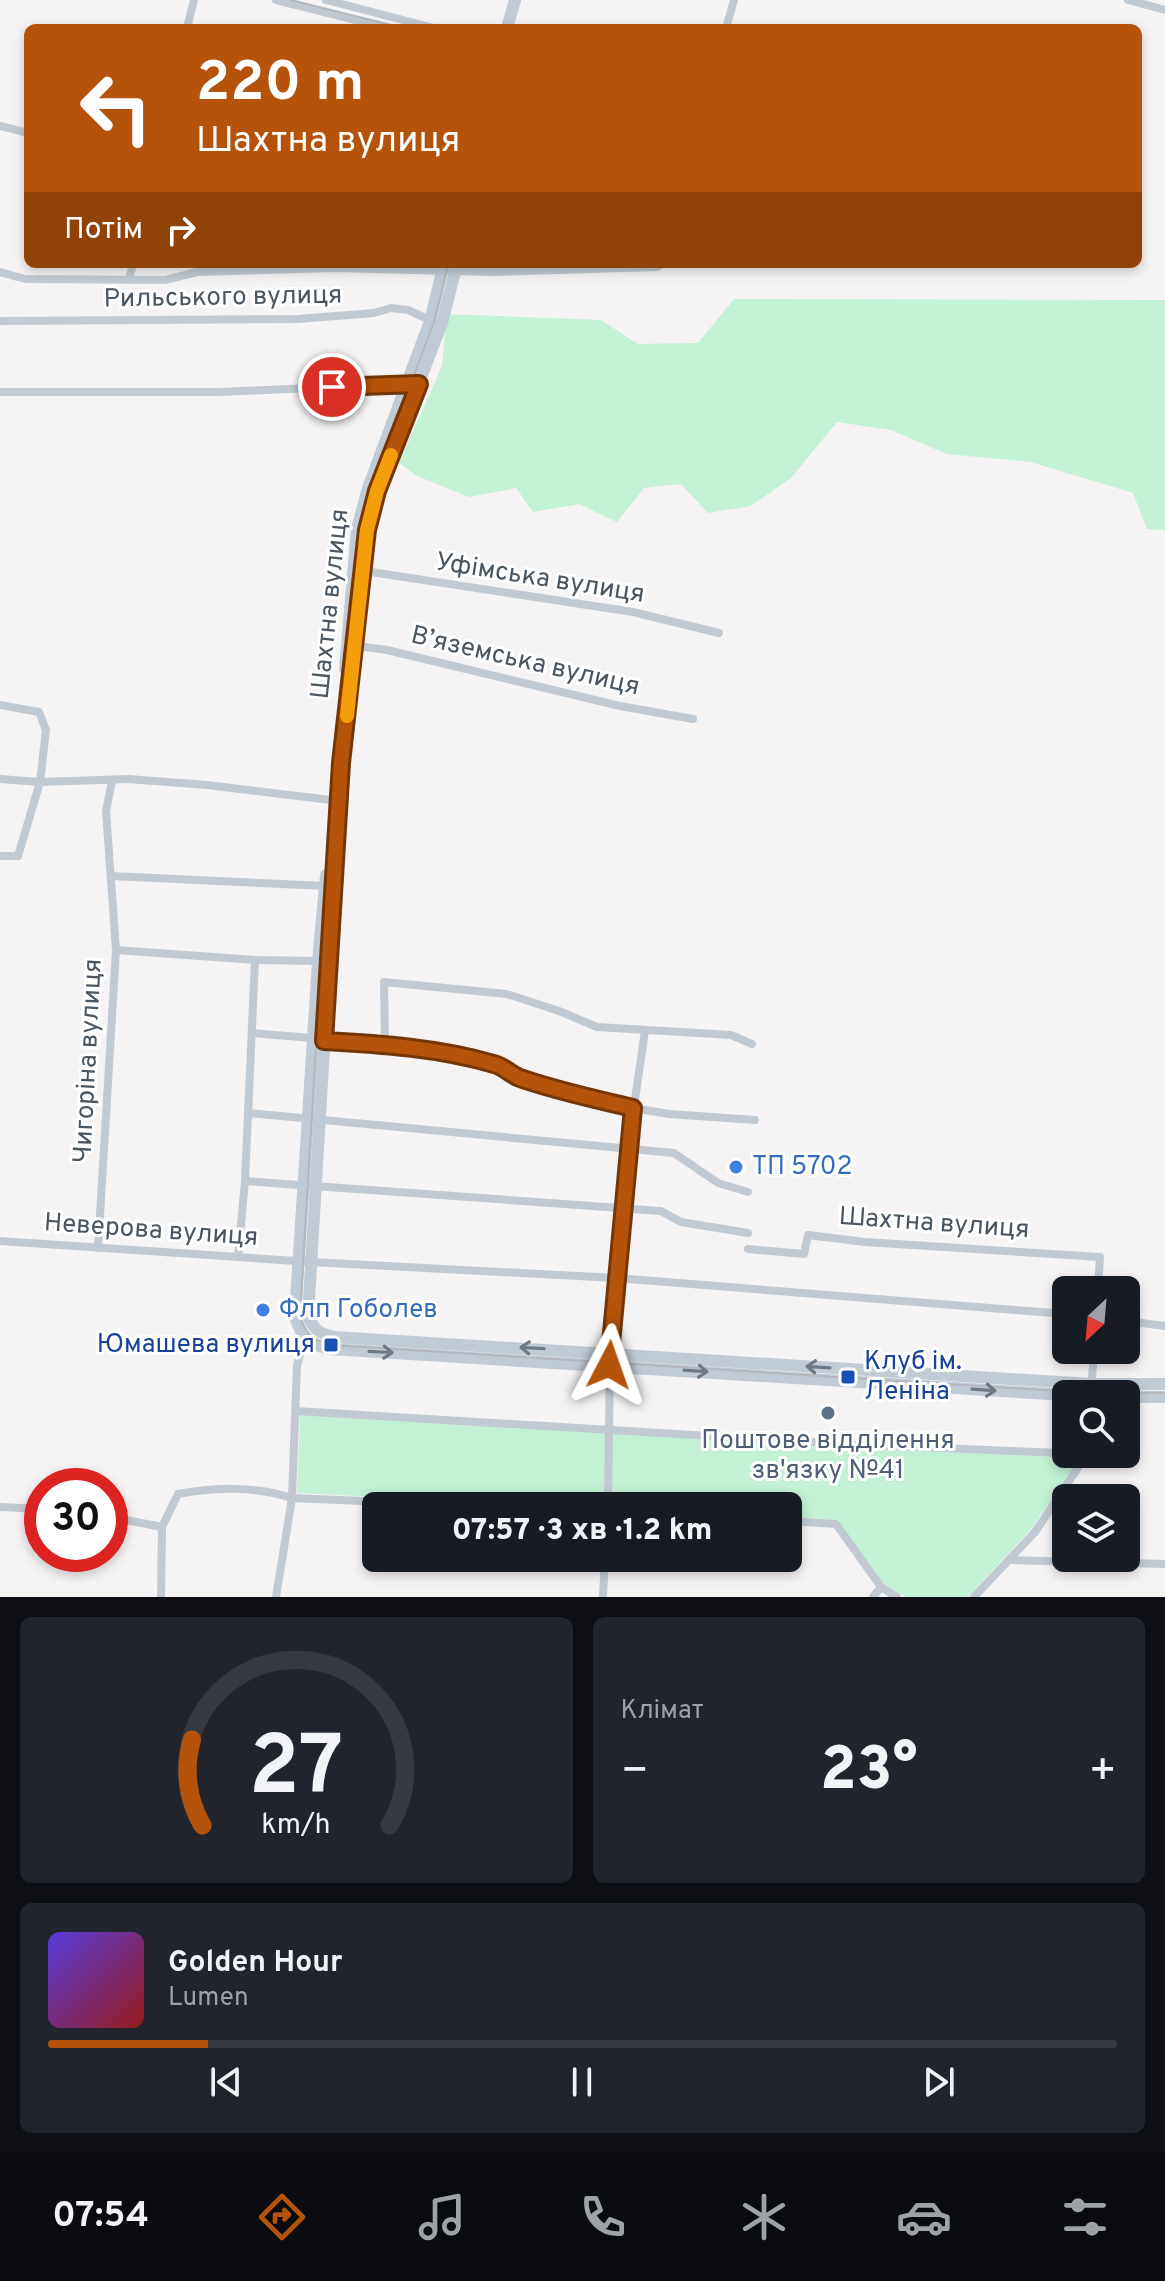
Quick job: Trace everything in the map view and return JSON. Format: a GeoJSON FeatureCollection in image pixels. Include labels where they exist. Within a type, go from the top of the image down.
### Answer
{"type":"FeatureCollection","features":[{"type":"Feature","properties":{"kind":"main road"},"geometry":{"type":"LineString","coordinates":[[508,24],[515,0]]}},
{"type":"Feature","properties":{"kind":"main road","name":"Шахтна вулиця"},"geometry":{"type":"LineString","coordinates":[[323,961],[359,570],[357,529],[368,488],[436,322],[449,268]]}},
{"type":"Feature","properties":{"kind":"main road","name":"Шахтна вулиця"},"geometry":{"type":"LineString","coordinates":[[305,1340],[295,1316],[305,1262],[325,886],[336,801]]}},
{"type":"Feature","properties":{"kind":"main road","name":"Шахтна вулиця"},"geometry":{"type":"LineString","coordinates":[[305,1262],[308,1316],[314,1328],[323,1334],[610,1359]]}},
{"type":"Feature","properties":{"kind":"main road"},"geometry":{"type":"LineString","coordinates":[[305,1340],[330,1349],[610,1359],[1052,1387]]}},
{"type":"Feature","properties":{"kind":"main road"},"geometry":{"type":"LineString","coordinates":[[610,1359],[1052,1394]]}},
{"type":"Feature","properties":{"kind":"main road"},"geometry":{"type":"LineString","coordinates":[[1140,1386],[1165,1384]]}},
{"type":"Feature","properties":{"kind":"main road"},"geometry":{"type":"LineString","coordinates":[[1140,1397],[1165,1397]]}},
{"type":"Feature","properties":{"kind":"street"},"geometry":{"type":"LineString","coordinates":[[188,24],[194,0]]}},
{"type":"Feature","properties":{"kind":"street"},"geometry":{"type":"LineString","coordinates":[[276,0],[372,24]]}},
{"type":"Feature","properties":{"kind":"street"},"geometry":{"type":"LineString","coordinates":[[326,0],[419,24]]}},
{"type":"Feature","properties":{"kind":"street"},"geometry":{"type":"LineString","coordinates":[[727,24],[734,0]]}},
{"type":"Feature","properties":{"kind":"street"},"geometry":{"type":"LineString","coordinates":[[1128,0],[1165,10]]}},
{"type":"Feature","properties":{"kind":"street"},"geometry":{"type":"LineString","coordinates":[[0,126],[24,132]]}},
{"type":"Feature","properties":{"kind":"street"},"geometry":{"type":"LineString","coordinates":[[129,280],[132,268]]}},
{"type":"Feature","properties":{"kind":"street"},"geometry":{"type":"LineString","coordinates":[[0,272],[25,279],[165,280],[197,272],[335,268],[574,268]]}},
{"type":"Feature","properties":{"kind":"street","name":"Рильського вулиця"},"geometry":{"type":"LineString","coordinates":[[0,321],[298,319],[374,313],[391,308],[408,310],[436,322]]}},
{"type":"Feature","properties":{"kind":"street"},"geometry":{"type":"LineString","coordinates":[[0,392],[218,392],[413,384]]}},
{"type":"Feature","properties":{"kind":"street","name":"Уфімська вулиця"},"geometry":{"type":"LineString","coordinates":[[359,570],[633,612],[719,633]]}},
{"type":"Feature","properties":{"kind":"street","name":"В’яземська вулиця"},"geometry":{"type":"LineString","coordinates":[[352,645],[620,706],[693,719]]}},
{"type":"Feature","properties":{"kind":"street"},"geometry":{"type":"LineString","coordinates":[[0,705],[39,712],[46,730],[40,782],[18,856],[0,856]]}},
{"type":"Feature","properties":{"kind":"street"},"geometry":{"type":"LineString","coordinates":[[0,779],[40,782],[128,779],[336,801]]}},
{"type":"Feature","properties":{"kind":"street","name":"Чигоріна вулиця"},"geometry":{"type":"LineString","coordinates":[[98,1248],[116,950],[106,811],[112,781]]}},
{"type":"Feature","properties":{"kind":"street"},"geometry":{"type":"LineString","coordinates":[[111,876],[325,886]]}},
{"type":"Feature","properties":{"kind":"street"},"geometry":{"type":"LineString","coordinates":[[116,950],[255,960],[323,961]]}},
{"type":"Feature","properties":{"kind":"street"},"geometry":{"type":"LineString","coordinates":[[238,1257],[245,1181],[255,960]]}},
{"type":"Feature","properties":{"kind":"street"},"geometry":{"type":"LineString","coordinates":[[385,1044],[384,982],[507,994],[597,1027],[731,1035],[752,1044]]}},
{"type":"Feature","properties":{"kind":"street"},"geometry":{"type":"LineString","coordinates":[[608,1492],[610,1359],[616,1278],[628,1147],[645,1031]]}},
{"type":"Feature","properties":{"kind":"street"},"geometry":{"type":"LineString","coordinates":[[252,1033],[385,1044],[448,1053],[495,1064],[508,1069],[515,1076],[556,1090],[633,1108],[669,1114],[755,1120]]}},
{"type":"Feature","properties":{"kind":"street"},"geometry":{"type":"LineString","coordinates":[[248,1113],[674,1153],[718,1183],[748,1192]]}},
{"type":"Feature","properties":{"kind":"street"},"geometry":{"type":"LineString","coordinates":[[245,1181],[661,1211],[681,1222],[748,1233]]}},
{"type":"Feature","properties":{"kind":"street","name":"Шахтна вулиця"},"geometry":{"type":"LineString","coordinates":[[748,1249],[804,1254],[808,1235],[865,1242],[1100,1257],[1099,1276]]}},
{"type":"Feature","properties":{"kind":"street","name":"Неверова вулиця"},"geometry":{"type":"LineString","coordinates":[[0,1241],[305,1262]]}},
{"type":"Feature","properties":{"kind":"street"},"geometry":{"type":"LineString","coordinates":[[305,1262],[616,1278],[1052,1313]]}},
{"type":"Feature","properties":{"kind":"street"},"geometry":{"type":"LineString","coordinates":[[1140,1323],[1165,1326]]}},
{"type":"Feature","properties":{"kind":"street","name":"Шахтна вулиця"},"geometry":{"type":"LineString","coordinates":[[276,1597],[292,1498],[297,1365],[305,1340]]}},
{"type":"Feature","properties":{"kind":"street"},"geometry":{"type":"LineString","coordinates":[[296,1411],[844,1444],[1052,1453]]}},
{"type":"Feature","properties":{"kind":"street"},"geometry":{"type":"LineString","coordinates":[[974,1597],[1035,1532],[1076,1468]]}},
{"type":"Feature","properties":{"kind":"street"},"geometry":{"type":"LineString","coordinates":[[161,1597],[162,1527],[178,1494],[216,1488],[264,1489],[292,1498],[362,1501]]}},
{"type":"Feature","properties":{"kind":"street"},"geometry":{"type":"LineString","coordinates":[[0,1507],[24,1508]]}},
{"type":"Feature","properties":{"kind":"street"},"geometry":{"type":"LineString","coordinates":[[128,1520],[162,1527]]}},
{"type":"Feature","properties":{"kind":"street"},"geometry":{"type":"LineString","coordinates":[[802,1522],[836,1524],[881,1587],[897,1597]]}},
{"type":"Feature","properties":{"kind":"street"},"geometry":{"type":"LineString","coordinates":[[1009,1560],[1165,1564]]}},
{"type":"Feature","properties":{"kind":"street"},"geometry":{"type":"LineString","coordinates":[[603,1597],[604,1572]]}},
{"type":"Feature","properties":{"kind":"street"},"geometry":{"type":"LineString","coordinates":[[873,1597],[881,1587]]}},
{"type":"Feature","properties":{"kind":"green space"},"geometry":{"type":"Polygon","coordinates":[[[734,299],[1165,300],[1165,530],[1147,529],[1133,493],[1031,462],[947,454],[891,430],[837,422],[791,478],[751,506],[708,513],[681,484],[644,488],[617,522],[579,504],[533,512],[516,488],[469,497],[417,476],[399,463],[442,366],[447,314],[601,320],[638,344],[698,343],[734,299]]]}},
{"type":"Feature","properties":{"kind":"green space"},"geometry":{"type":"Polygon","coordinates":[[[300,1414],[844,1448],[1052,1457],[1052,1468],[1073,1468],[1062,1484],[1052,1484],[1052,1498],[1031,1529],[968,1597],[905,1597],[883,1583],[837,1520],[802,1518],[802,1492],[362,1492],[362,1496],[297,1493],[300,1414]]]}},
{"type":"Feature","properties":{"kind":"tram line"},"geometry":{"type":"LineString","coordinates":[[291,0],[387,24]]}},
{"type":"Feature","properties":{"kind":"tram line"},"geometry":{"type":"LineString","coordinates":[[447,268],[434,322],[371,489],[361,529],[337,761],[321,961],[300,1316],[304,1328],[315,1339],[331,1345],[1091,1393],[1165,1393]]}},
{"type":"Feature","properties":{"kind":"slow traffic"},"geometry":{"type":"LineString","coordinates":[[347,716],[367,530],[391,455]]}},
{"type":"Feature","properties":{"kind":"place","name":"ТП 5702"},"geometry":{"type":"Point","coordinates":[736,1167]}},
{"type":"Feature","properties":{"kind":"place","name":"Флп Гоболев"},"geometry":{"type":"Point","coordinates":[263,1310]}},
{"type":"Feature","properties":{"kind":"place","name":"Юмашева вулиця"},"geometry":{"type":"Point","coordinates":[331,1345]}},
{"type":"Feature","properties":{"kind":"place","name":"Клуб ім. Леніна"},"geometry":{"type":"Point","coordinates":[848,1377]}},
{"type":"Feature","properties":{"kind":"place","name":"Поштове відділення зв'язку №41"},"geometry":{"type":"Point","coordinates":[828,1413]}},
{"type":"Feature","properties":{"kind":"route"},"geometry":{"type":"LineString","coordinates":[[332,387],[419,384],[377,491],[367,530],[341,763],[324,1041],[385,1044],[448,1053],[495,1064],[508,1069],[515,1076],[556,1090],[633,1108],[609,1365]]}}]}
